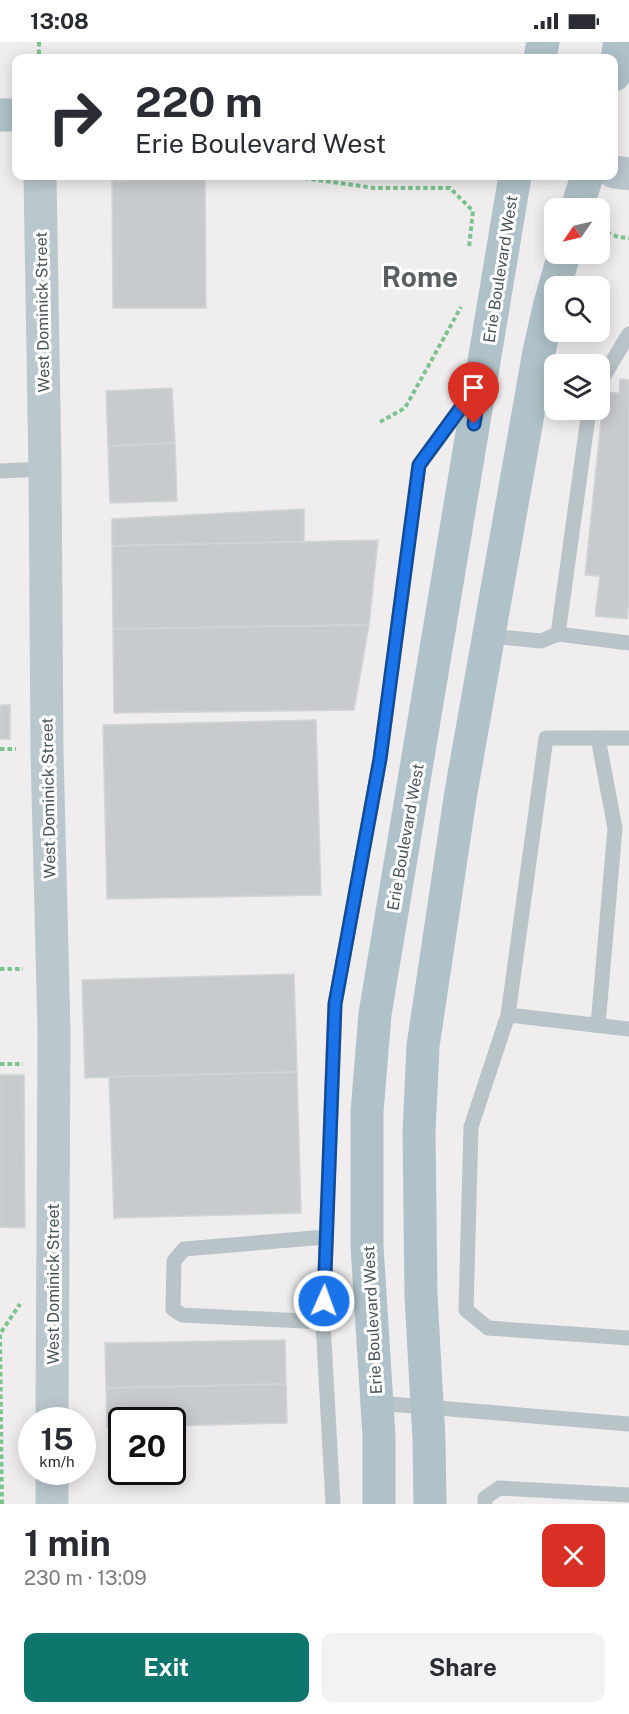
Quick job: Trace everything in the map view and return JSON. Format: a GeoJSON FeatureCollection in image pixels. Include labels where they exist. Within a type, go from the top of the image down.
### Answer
{"type":"FeatureCollection","features":[{"type":"Feature","properties":{"kind":"main road"},"geometry":{"type":"LineString","coordinates":[[618,86],[629,67]]}},
{"type":"Feature","properties":{"kind":"main road","name":"Erie Boulevard West"},"geometry":{"type":"LineString","coordinates":[[379,1504],[377,1403],[367,1223],[367,1112],[375,1014],[514,180]]}},
{"type":"Feature","properties":{"kind":"main road"},"geometry":{"type":"LineString","coordinates":[[580,198],[586,180]]}},
{"type":"Feature","properties":{"kind":"main road"},"geometry":{"type":"LineString","coordinates":[[430,1504],[428,1407],[421,1296],[419,1132],[423,1046],[461,792],[539,352],[561,264]]}},
{"type":"Feature","properties":{"kind":"street","name":"West Dominick Street"},"geometry":{"type":"LineString","coordinates":[[40,180],[47,752],[54,1031],[52,1407]]}},
{"type":"Feature","properties":{"kind":"street"},"geometry":{"type":"LineString","coordinates":[[52,1485],[52,1504]]}},
{"type":"Feature","properties":{"kind":"lane"},"geometry":{"type":"LineString","coordinates":[[610,365],[629,334]]}},
{"type":"Feature","properties":{"kind":"lane"},"geometry":{"type":"LineString","coordinates":[[333,1504],[323,1322],[335,1004],[380,759],[419,465],[481,380]]}},
{"type":"Feature","properties":{"kind":"lane"},"geometry":{"type":"LineString","coordinates":[[558,634],[588,420]]}},
{"type":"Feature","properties":{"kind":"lane"},"geometry":{"type":"LineString","coordinates":[[0,471],[45,470]]}},
{"type":"Feature","properties":{"kind":"lane"},"geometry":{"type":"LineString","coordinates":[[489,636],[541,641],[558,634],[629,643]]}},
{"type":"Feature","properties":{"kind":"lane"},"geometry":{"type":"LineString","coordinates":[[629,738],[546,738],[508,1015],[471,1126],[466,1310],[488,1328],[629,1338]]}},
{"type":"Feature","properties":{"kind":"lane"},"geometry":{"type":"LineString","coordinates":[[598,738],[615,828],[598,1025]]}},
{"type":"Feature","properties":{"kind":"lane"},"geometry":{"type":"LineString","coordinates":[[508,1015],[629,1029]]}},
{"type":"Feature","properties":{"kind":"lane"},"geometry":{"type":"LineString","coordinates":[[323,1322],[182,1315],[173,1309],[174,1261],[184,1249],[326,1238]]}},
{"type":"Feature","properties":{"kind":"lane"},"geometry":{"type":"LineString","coordinates":[[377,1403],[629,1424]]}},
{"type":"Feature","properties":{"kind":"lane"},"geometry":{"type":"LineString","coordinates":[[485,1504],[485,1498],[499,1488],[629,1495]]}},
{"type":"Feature","properties":{"kind":"path"},"geometry":{"type":"LineString","coordinates":[[318,180],[375,188],[450,188],[473,212],[468,256]]}},
{"type":"Feature","properties":{"kind":"path"},"geometry":{"type":"LineString","coordinates":[[610,233],[629,238]]}},
{"type":"Feature","properties":{"kind":"path"},"geometry":{"type":"LineString","coordinates":[[380,422],[405,408],[464,301]]}},
{"type":"Feature","properties":{"kind":"path"},"geometry":{"type":"LineString","coordinates":[[2,1504],[0,1334],[21,1302]]}},
{"type":"Feature","properties":{"kind":"building"},"geometry":{"type":"Polygon","coordinates":[[[205,180],[206,308],[113,308],[112,181],[205,180]]]}},
{"type":"Feature","properties":{"kind":"building"},"geometry":{"type":"Polygon","coordinates":[[[620,379],[629,380],[629,600],[627,619],[595,616],[600,576],[585,575],[601,420],[610,420],[610,392],[619,393],[620,379]]]}},
{"type":"Feature","properties":{"kind":"building"},"geometry":{"type":"Polygon","coordinates":[[[172,388],[175,443],[108,446],[106,391],[172,388]]]}},
{"type":"Feature","properties":{"kind":"building"},"geometry":{"type":"Polygon","coordinates":[[[175,443],[177,501],[110,503],[108,446],[175,443]]]}},
{"type":"Feature","properties":{"kind":"building"},"geometry":{"type":"Polygon","coordinates":[[[304,509],[304,542],[112,546],[112,519],[304,509]]]}},
{"type":"Feature","properties":{"kind":"building"},"geometry":{"type":"Polygon","coordinates":[[[378,540],[369,625],[113,629],[112,546],[378,540]]]}},
{"type":"Feature","properties":{"kind":"building"},"geometry":{"type":"Polygon","coordinates":[[[369,625],[354,710],[114,713],[113,629],[369,625]]]}},
{"type":"Feature","properties":{"kind":"building"},"geometry":{"type":"Polygon","coordinates":[[[0,705],[10,705],[10,739],[0,739],[0,705]]]}},
{"type":"Feature","properties":{"kind":"building"},"geometry":{"type":"Polygon","coordinates":[[[316,720],[321,895],[107,899],[103,725],[316,720]]]}},
{"type":"Feature","properties":{"kind":"building"},"geometry":{"type":"Polygon","coordinates":[[[294,974],[297,1072],[85,1078],[82,980],[294,974]]]}},
{"type":"Feature","properties":{"kind":"building"},"geometry":{"type":"Polygon","coordinates":[[[297,1072],[301,1213],[114,1218],[109,1077],[297,1072]]]}},
{"type":"Feature","properties":{"kind":"building"},"geometry":{"type":"Polygon","coordinates":[[[0,1075],[24,1075],[25,1228],[0,1227],[0,1075]]]}},
{"type":"Feature","properties":{"kind":"building"},"geometry":{"type":"Polygon","coordinates":[[[285,1340],[286,1384],[106,1388],[105,1343],[285,1340]]]}},
{"type":"Feature","properties":{"kind":"building"},"geometry":{"type":"Polygon","coordinates":[[[286,1384],[287,1423],[186,1426],[186,1407],[108,1407],[107,1427],[106,1388],[286,1384]]]}},
{"type":"Feature","properties":{"kind":"district","name":"Rome"},"geometry":{"type":"Point","coordinates":[420,277]}},
{"type":"Feature","properties":{"kind":"route"},"geometry":{"type":"LineString","coordinates":[[324,1301],[335,1004],[380,759],[419,465],[481,380],[474,424]]}}]}
